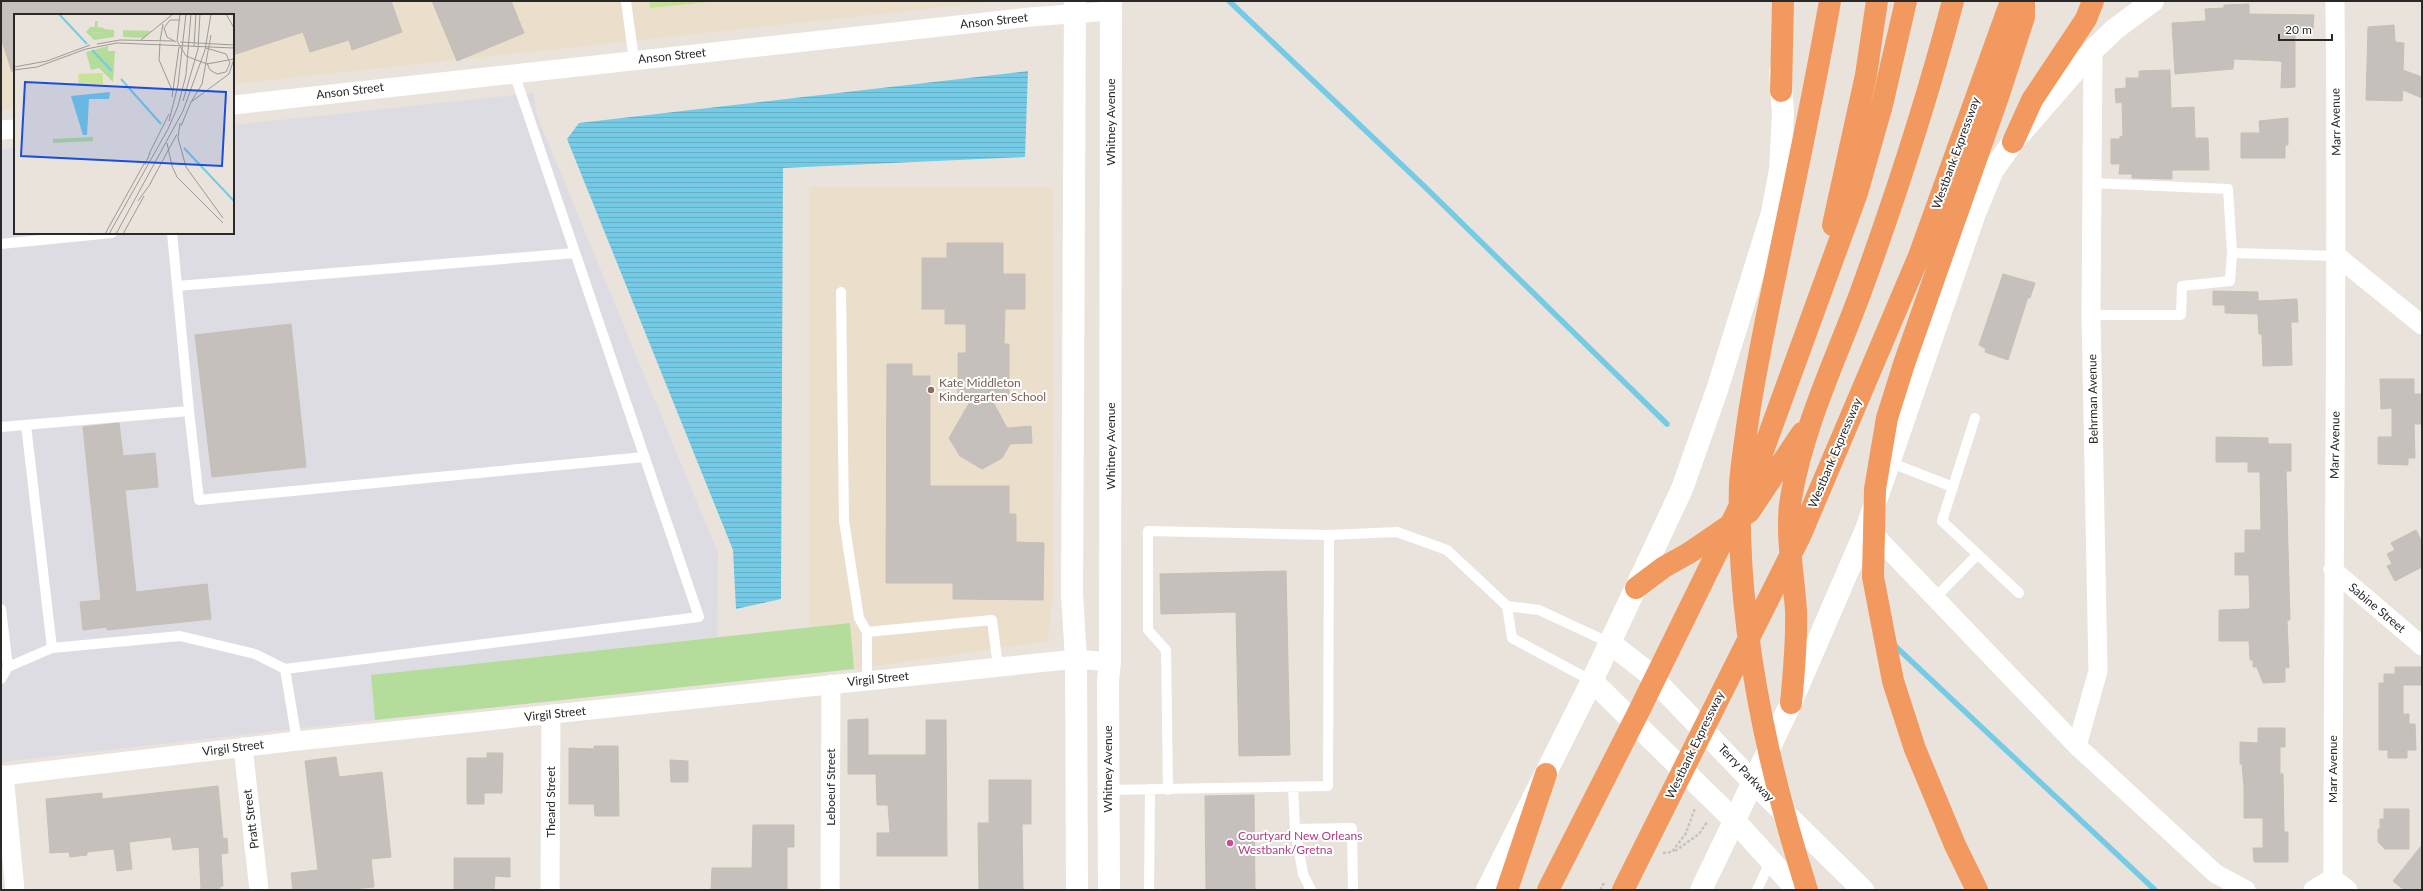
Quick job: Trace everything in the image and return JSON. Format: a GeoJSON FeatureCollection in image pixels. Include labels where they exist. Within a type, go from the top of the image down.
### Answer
{"type":"FeatureCollection","features":[{"type":"Feature","properties":{"kind":"highway"},"geometry":{"type":"LineString","coordinates":[[1781,91],[1783,1]]}},
{"type":"Feature","properties":{"kind":"highway"},"geometry":{"type":"LineString","coordinates":[[1807,890],[1789,834],[1761,718],[1746,616],[1741,555],[1740,482],[1753,385],[1812,103],[1830,1]]}},
{"type":"Feature","properties":{"kind":"highway"},"geometry":{"type":"LineString","coordinates":[[1815,308],[1866,75],[1877,1]]}},
{"type":"Feature","properties":{"kind":"highway"},"geometry":{"type":"LineString","coordinates":[[1548,890],[1638,713],[1752,481],[1857,193],[1882,105],[1906,1]]}},
{"type":"Feature","properties":{"kind":"highway"},"geometry":{"type":"LineString","coordinates":[[1791,703],[1796,656],[1796,610],[1790,563],[1790,500],[1811,418],[1874,255],[1913,138],[1953,1]]}},
{"type":"Feature","properties":{"kind":"highway","name":"Westbank Expressway"},"geometry":{"type":"LineString","coordinates":[[1623,890],[1804,526],[1919,256],[2011,1]]}},
{"type":"Feature","properties":{"kind":"highway"},"geometry":{"type":"LineString","coordinates":[[1977,890],[1955,845],[1915,748],[1893,681],[1873,577],[1875,489],[1887,418],[1904,364],[1999,94],[2024,17],[2024,1]]}},
{"type":"Feature","properties":{"kind":"highway"},"geometry":{"type":"LineString","coordinates":[[2013,142],[2032,100],[2086,19],[2093,1]]}},
{"type":"Feature","properties":{"kind":"highway"},"geometry":{"type":"LineString","coordinates":[[1636,588],[1664,567],[1689,553],[1749,512],[1811,418]]}},
{"type":"Feature","properties":{"kind":"highway"},"geometry":{"type":"LineString","coordinates":[[1507,890],[1546,774]]}},
{"type":"Feature","properties":{"kind":"street"},"geometry":{"type":"LineString","coordinates":[[1487,890],[1592,681],[1682,489],[1717,390],[1772,213],[1780,170],[1783,113],[1777,33],[1771,1]]}},
{"type":"Feature","properties":{"kind":"street"},"geometry":{"type":"LineString","coordinates":[[1701,890],[1735,821],[1752,781],[1791,703],[1867,527],[1975,213],[1993,170],[2013,142],[2093,50],[2115,29],[2153,1]]}},
{"type":"Feature","properties":{"kind":"street","name":"Marr Avenue"},"geometry":{"type":"LineString","coordinates":[[2333,884],[2333,570],[2337,256],[2334,1]]}},
{"type":"Feature","properties":{"kind":"street","name":"Anson Street"},"geometry":{"type":"LineString","coordinates":[[234,105],[514,72],[634,60],[1075,7],[1111,6]]}},
{"type":"Feature","properties":{"kind":"street","name":"Whitney Avenue"},"geometry":{"type":"LineString","coordinates":[[1109,890],[1108,680],[1110,662],[1111,6]]}},
{"type":"Feature","properties":{"kind":"street"},"geometry":{"type":"LineString","coordinates":[[1075,7],[1072,555],[1076,659],[1077,890]]}},
{"type":"Feature","properties":{"kind":"street","name":"Behrman Avenue"},"geometry":{"type":"LineString","coordinates":[[2077,746],[2098,671],[2091,315],[2093,50]]}},
{"type":"Feature","properties":{"kind":"street"},"geometry":{"type":"LineString","coordinates":[[1,130],[14,129]]}},
{"type":"Feature","properties":{"kind":"street"},"geometry":{"type":"LineString","coordinates":[[2337,256],[2422,325]]}},
{"type":"Feature","properties":{"kind":"street"},"geometry":{"type":"LineString","coordinates":[[1867,527],[2077,746],[2216,874],[2246,890]]}},
{"type":"Feature","properties":{"kind":"street","name":"Sabine Street"},"geometry":{"type":"LineString","coordinates":[[2333,570],[2422,646]]}},
{"type":"Feature","properties":{"kind":"street","name":"Terry Parkway"},"geometry":{"type":"LineString","coordinates":[[1610,643],[1646,672],[1752,781],[1863,890]]}},
{"type":"Feature","properties":{"kind":"street","name":"Virgil Street"},"geometry":{"type":"LineString","coordinates":[[2,772],[1076,659],[1110,662]]}},
{"type":"Feature","properties":{"kind":"street"},"geometry":{"type":"LineString","coordinates":[[1592,681],[1735,821],[1770,862],[1797,890]]}},
{"type":"Feature","properties":{"kind":"street","name":"Leboeuf Street"},"geometry":{"type":"LineString","coordinates":[[830,890],[831,684]]}},
{"type":"Feature","properties":{"kind":"street","name":"Theard Street"},"geometry":{"type":"LineString","coordinates":[[550,890],[551,714]]}},
{"type":"Feature","properties":{"kind":"street","name":"Pratt Street"},"geometry":{"type":"LineString","coordinates":[[242,747],[259,890]]}},
{"type":"Feature","properties":{"kind":"street"},"geometry":{"type":"LineString","coordinates":[[2,772],[16,890]]}},
{"type":"Feature","properties":{"kind":"street"},"geometry":{"type":"LineString","coordinates":[[2313,890],[2333,884],[2348,890]]}},
{"type":"Feature","properties":{"kind":"lane"},"geometry":{"type":"LineString","coordinates":[[626,1],[634,60]]}},
{"type":"Feature","properties":{"kind":"lane"},"geometry":{"type":"LineString","coordinates":[[8,666],[52,648],[180,636],[255,654],[285,669],[699,617],[514,72]]}},
{"type":"Feature","properties":{"kind":"lane"},"geometry":{"type":"LineString","coordinates":[[2091,315],[2181,316],[2182,286],[2230,281],[2232,253],[2228,189],[2092,183]]}},
{"type":"Feature","properties":{"kind":"lane"},"geometry":{"type":"LineString","coordinates":[[1,244],[102,234]]}},
{"type":"Feature","properties":{"kind":"lane"},"geometry":{"type":"LineString","coordinates":[[172,234],[199,500],[644,457]]}},
{"type":"Feature","properties":{"kind":"lane"},"geometry":{"type":"LineString","coordinates":[[177,286],[575,253]]}},
{"type":"Feature","properties":{"kind":"lane"},"geometry":{"type":"LineString","coordinates":[[2232,253],[2337,256]]}},
{"type":"Feature","properties":{"kind":"lane"},"geometry":{"type":"LineString","coordinates":[[841,292],[844,521],[859,618],[867,632],[867,680]]}},
{"type":"Feature","properties":{"kind":"lane"},"geometry":{"type":"LineString","coordinates":[[1,427],[189,411]]}},
{"type":"Feature","properties":{"kind":"lane"},"geometry":{"type":"LineString","coordinates":[[1975,418],[1942,521],[2019,593]]}},
{"type":"Feature","properties":{"kind":"lane"},"geometry":{"type":"LineString","coordinates":[[26,425],[52,648]]}},
{"type":"Feature","properties":{"kind":"lane"},"geometry":{"type":"LineString","coordinates":[[1889,462],[1953,487]]}},
{"type":"Feature","properties":{"kind":"lane"},"geometry":{"type":"LineString","coordinates":[[1168,790],[1166,650],[1148,630],[1148,531],[1329,535],[1398,532],[1447,550],[1507,606],[1539,610],[1610,643]]}},
{"type":"Feature","properties":{"kind":"lane"},"geometry":{"type":"LineString","coordinates":[[1108,790],[1328,786],[1329,535]]}},
{"type":"Feature","properties":{"kind":"lane"},"geometry":{"type":"LineString","coordinates":[[1935,598],[1978,554]]}},
{"type":"Feature","properties":{"kind":"lane"},"geometry":{"type":"LineString","coordinates":[[1507,606],[1512,638],[1592,681]]}},
{"type":"Feature","properties":{"kind":"lane"},"geometry":{"type":"LineString","coordinates":[[1,609],[8,666],[1,679]]}},
{"type":"Feature","properties":{"kind":"lane"},"geometry":{"type":"LineString","coordinates":[[867,632],[992,620],[998,667]]}},
{"type":"Feature","properties":{"kind":"lane"},"geometry":{"type":"LineString","coordinates":[[285,669],[297,741]]}},
{"type":"Feature","properties":{"kind":"lane"},"geometry":{"type":"LineString","coordinates":[[1293,787],[1295,830],[1303,874],[1311,890]]}},
{"type":"Feature","properties":{"kind":"lane"},"geometry":{"type":"LineString","coordinates":[[1149,890],[1150,790]]}},
{"type":"Feature","properties":{"kind":"lane"},"geometry":{"type":"LineString","coordinates":[[1295,830],[1352,828],[1353,890]]}},
{"type":"Feature","properties":{"kind":"lane"},"geometry":{"type":"LineString","coordinates":[[1757,890],[1770,862]]}},
{"type":"Feature","properties":{"kind":"path"},"geometry":{"type":"LineString","coordinates":[[1695,807],[1699,812]]}},
{"type":"Feature","properties":{"kind":"path"},"geometry":{"type":"LineString","coordinates":[[1672,852],[1699,834],[1707,823],[1703,818]]}},
{"type":"Feature","properties":{"kind":"shaded area"},"geometry":{"type":"Polygon","coordinates":[[[1,1],[1000,1],[234,84],[234,14],[14,14],[14,108],[1,110],[1,1]]]}},
{"type":"Feature","properties":{"kind":"shaded area"},"geometry":{"type":"Polygon","coordinates":[[[533,93],[537,116],[718,553],[717,637],[371,675],[375,720],[1,762],[1,149],[14,148],[14,234],[234,234],[234,125],[533,93]]]}},
{"type":"Feature","properties":{"kind":"shaded area","name":"Kate Middleton Kindergarten School"},"geometry":{"type":"Polygon","coordinates":[[[809,187],[1053,187],[1053,593],[1048,641],[854,669],[850,623],[809,628],[809,187]]]}},
{"type":"Feature","properties":{"kind":"green space"},"geometry":{"type":"Polygon","coordinates":[[[649,1],[717,1],[650,8],[649,1]]]}},
{"type":"Feature","properties":{"kind":"green space"},"geometry":{"type":"Polygon","coordinates":[[[850,623],[854,669],[375,720],[371,675],[850,623]]]}},
{"type":"Feature","properties":{"kind":"water"},"geometry":{"type":"Polygon","coordinates":[[[1028,71],[1025,157],[783,168],[781,599],[736,609],[733,550],[567,139],[579,123],[1028,71]]]}},
{"type":"Feature","properties":{"kind":"building"},"geometry":{"type":"Polygon","coordinates":[[[1,1],[391,1],[402,32],[352,50],[349,40],[310,52],[303,32],[234,55],[234,14],[14,14],[14,72],[12,72],[1,38],[1,1]]]}},
{"type":"Feature","properties":{"kind":"building"},"geometry":{"type":"Polygon","coordinates":[[[432,1],[511,1],[524,33],[457,61],[432,1]]]}},
{"type":"Feature","properties":{"kind":"building"},"geometry":{"type":"Polygon","coordinates":[[[2249,4],[2249,14],[2314,15],[2313,29],[2295,28],[2295,87],[2281,88],[2282,62],[2280,61],[2234,59],[2233,69],[2175,74],[2172,23],[2206,21],[2205,9],[2224,8],[2224,5],[2249,4]]]}},
{"type":"Feature","properties":{"kind":"building"},"geometry":{"type":"Polygon","coordinates":[[[2394,25],[2395,42],[2404,43],[2403,70],[2422,77],[2422,98],[2403,90],[2402,101],[2366,100],[2368,27],[2394,25]]]}},
{"type":"Feature","properties":{"kind":"building"},"geometry":{"type":"Polygon","coordinates":[[[2170,70],[2171,108],[2194,107],[2195,138],[2208,138],[2209,170],[2172,170],[2172,179],[2132,178],[2132,174],[2119,174],[2120,164],[2111,164],[2111,139],[2120,139],[2120,136],[2123,137],[2122,102],[2116,103],[2115,89],[2126,88],[2126,78],[2139,78],[2139,71],[2170,70]]]}},
{"type":"Feature","properties":{"kind":"building"},"geometry":{"type":"Polygon","coordinates":[[[2288,118],[2288,145],[2285,145],[2285,158],[2241,158],[2241,133],[2260,133],[2259,121],[2288,118]]]}},
{"type":"Feature","properties":{"kind":"building"},"geometry":{"type":"Polygon","coordinates":[[[947,243],[1003,243],[1003,274],[1025,274],[1025,309],[1005,309],[1004,344],[1009,344],[1009,400],[992,400],[1007,428],[1031,426],[1032,443],[1010,444],[1002,458],[982,469],[960,456],[949,438],[971,400],[958,400],[958,353],[966,353],[966,324],[945,324],[945,309],[922,309],[922,258],[947,258],[947,243]]]}},
{"type":"Feature","properties":{"kind":"building"},"geometry":{"type":"Polygon","coordinates":[[[2003,274],[2035,283],[2030,298],[2028,297],[2008,360],[1985,352],[1986,349],[1979,345],[2003,274]]]}},
{"type":"Feature","properties":{"kind":"building"},"geometry":{"type":"Polygon","coordinates":[[[2213,291],[2258,292],[2258,301],[2297,299],[2298,322],[2291,322],[2292,365],[2263,366],[2262,334],[2259,334],[2258,314],[2225,313],[2225,305],[2213,305],[2213,291]]]}},
{"type":"Feature","properties":{"kind":"building"},"geometry":{"type":"Polygon","coordinates":[[[291,324],[306,467],[212,477],[195,335],[291,324]]]}},
{"type":"Feature","properties":{"kind":"building"},"geometry":{"type":"Polygon","coordinates":[[[887,364],[912,364],[912,376],[930,376],[930,486],[1009,486],[1009,514],[1016,514],[1016,542],[1044,543],[1043,600],[953,599],[953,583],[886,583],[887,364]]]}},
{"type":"Feature","properties":{"kind":"building"},"geometry":{"type":"Polygon","coordinates":[[[2380,379],[2414,379],[2414,394],[2422,394],[2422,424],[2414,424],[2415,458],[2408,458],[2408,465],[2378,464],[2378,437],[2392,437],[2392,408],[2381,409],[2380,379]]]}},
{"type":"Feature","properties":{"kind":"building"},"geometry":{"type":"Polygon","coordinates":[[[119,423],[123,456],[155,453],[158,487],[125,490],[136,592],[207,584],[211,619],[107,630],[107,627],[83,630],[80,602],[101,600],[83,427],[119,423]]]}},
{"type":"Feature","properties":{"kind":"building"},"geometry":{"type":"Polygon","coordinates":[[[2216,437],[2268,438],[2268,444],[2291,444],[2291,471],[2286,471],[2290,620],[2287,620],[2289,668],[2285,667],[2285,682],[2263,683],[2257,667],[2253,667],[2253,660],[2250,660],[2249,641],[2219,641],[2219,610],[2249,609],[2250,607],[2249,575],[2235,575],[2235,553],[2245,553],[2245,530],[2261,530],[2260,472],[2248,472],[2248,462],[2216,462],[2216,437]]]}},
{"type":"Feature","properties":{"kind":"building"},"geometry":{"type":"Polygon","coordinates":[[[2416,530],[2422,542],[2422,567],[2395,581],[2387,566],[2392,564],[2387,554],[2395,550],[2391,543],[2416,530]]]}},
{"type":"Feature","properties":{"kind":"building"},"geometry":{"type":"Polygon","coordinates":[[[1286,571],[1290,755],[1239,756],[1236,612],[1161,614],[1160,574],[1286,571]]]}},
{"type":"Feature","properties":{"kind":"building"},"geometry":{"type":"Polygon","coordinates":[[[2395,667],[2422,667],[2422,685],[2403,685],[2403,714],[2409,714],[2409,724],[2415,724],[2416,750],[2407,750],[2407,758],[2388,758],[2388,750],[2379,750],[2379,683],[2384,683],[2384,674],[2395,674],[2395,667]]]}},
{"type":"Feature","properties":{"kind":"building"},"geometry":{"type":"Polygon","coordinates":[[[868,719],[868,755],[926,755],[926,720],[946,720],[947,856],[877,856],[877,833],[890,833],[888,805],[877,805],[876,774],[848,774],[848,720],[868,719]]]}},
{"type":"Feature","properties":{"kind":"building"},"geometry":{"type":"Polygon","coordinates":[[[2258,728],[2285,728],[2285,747],[2280,747],[2280,774],[2283,774],[2284,832],[2288,832],[2288,862],[2254,862],[2253,848],[2263,848],[2263,818],[2244,818],[2244,786],[2242,764],[2240,764],[2240,742],[2258,743],[2258,728]]]}},
{"type":"Feature","properties":{"kind":"building"},"geometry":{"type":"Polygon","coordinates":[[[594,746],[618,746],[619,816],[595,816],[594,804],[569,804],[569,748],[594,749],[594,746]]]}},
{"type":"Feature","properties":{"kind":"building"},"geometry":{"type":"Polygon","coordinates":[[[487,753],[503,753],[502,793],[484,793],[484,804],[467,804],[467,758],[487,758],[487,753]]]}},
{"type":"Feature","properties":{"kind":"building"},"geometry":{"type":"Polygon","coordinates":[[[336,757],[339,777],[382,772],[391,857],[371,859],[374,887],[341,890],[293,890],[291,873],[318,870],[305,761],[336,757]]]}},
{"type":"Feature","properties":{"kind":"building"},"geometry":{"type":"Polygon","coordinates":[[[670,760],[688,761],[688,782],[671,782],[670,760]]]}},
{"type":"Feature","properties":{"kind":"building"},"geometry":{"type":"Polygon","coordinates":[[[989,780],[1031,780],[1031,824],[1022,824],[1023,890],[979,890],[978,823],[989,823],[989,780]]]}},
{"type":"Feature","properties":{"kind":"building"},"geometry":{"type":"Polygon","coordinates":[[[218,786],[223,839],[227,838],[228,853],[221,854],[223,886],[220,886],[220,890],[201,890],[199,847],[173,850],[171,837],[129,842],[132,869],[117,871],[114,849],[87,852],[87,855],[70,857],[69,852],[50,853],[46,799],[102,793],[102,799],[218,786]]]}},
{"type":"Feature","properties":{"kind":"building","name":"Courtyard New Orleans Westbank/Gretna"},"geometry":{"type":"Polygon","coordinates":[[[1254,795],[1255,890],[1206,890],[1205,796],[1254,795]]]}},
{"type":"Feature","properties":{"kind":"building"},"geometry":{"type":"Polygon","coordinates":[[[2384,809],[2409,809],[2409,849],[2385,849],[2378,842],[2378,829],[2380,829],[2380,819],[2384,819],[2384,809]]]}},
{"type":"Feature","properties":{"kind":"building"},"geometry":{"type":"Polygon","coordinates":[[[753,825],[794,825],[794,847],[787,847],[787,890],[711,890],[712,868],[752,868],[753,825]]]}},
{"type":"Feature","properties":{"kind":"building"},"geometry":{"type":"Polygon","coordinates":[[[2422,845],[2422,890],[2404,890],[2393,881],[2422,845]]]}},
{"type":"Feature","properties":{"kind":"building"},"geometry":{"type":"Polygon","coordinates":[[[454,858],[510,858],[510,877],[495,876],[494,890],[454,890],[454,858]]]}},
{"type":"Feature","properties":{"kind":"waterway"},"geometry":{"type":"LineString","coordinates":[[1229,1],[1424,186],[1667,424]]}},
{"type":"Feature","properties":{"kind":"waterway"},"geometry":{"type":"LineString","coordinates":[[1893,644],[2155,890]]}},
{"type":"Feature","properties":{"kind":"place","name":"Kate Middleton Kindergarten School"},"geometry":{"type":"Point","coordinates":[931,390]}},
{"type":"Feature","properties":{"kind":"place","name":"Courtyard New Orleans Westbank/Gretna"},"geometry":{"type":"Point","coordinates":[1230,843]}}]}
